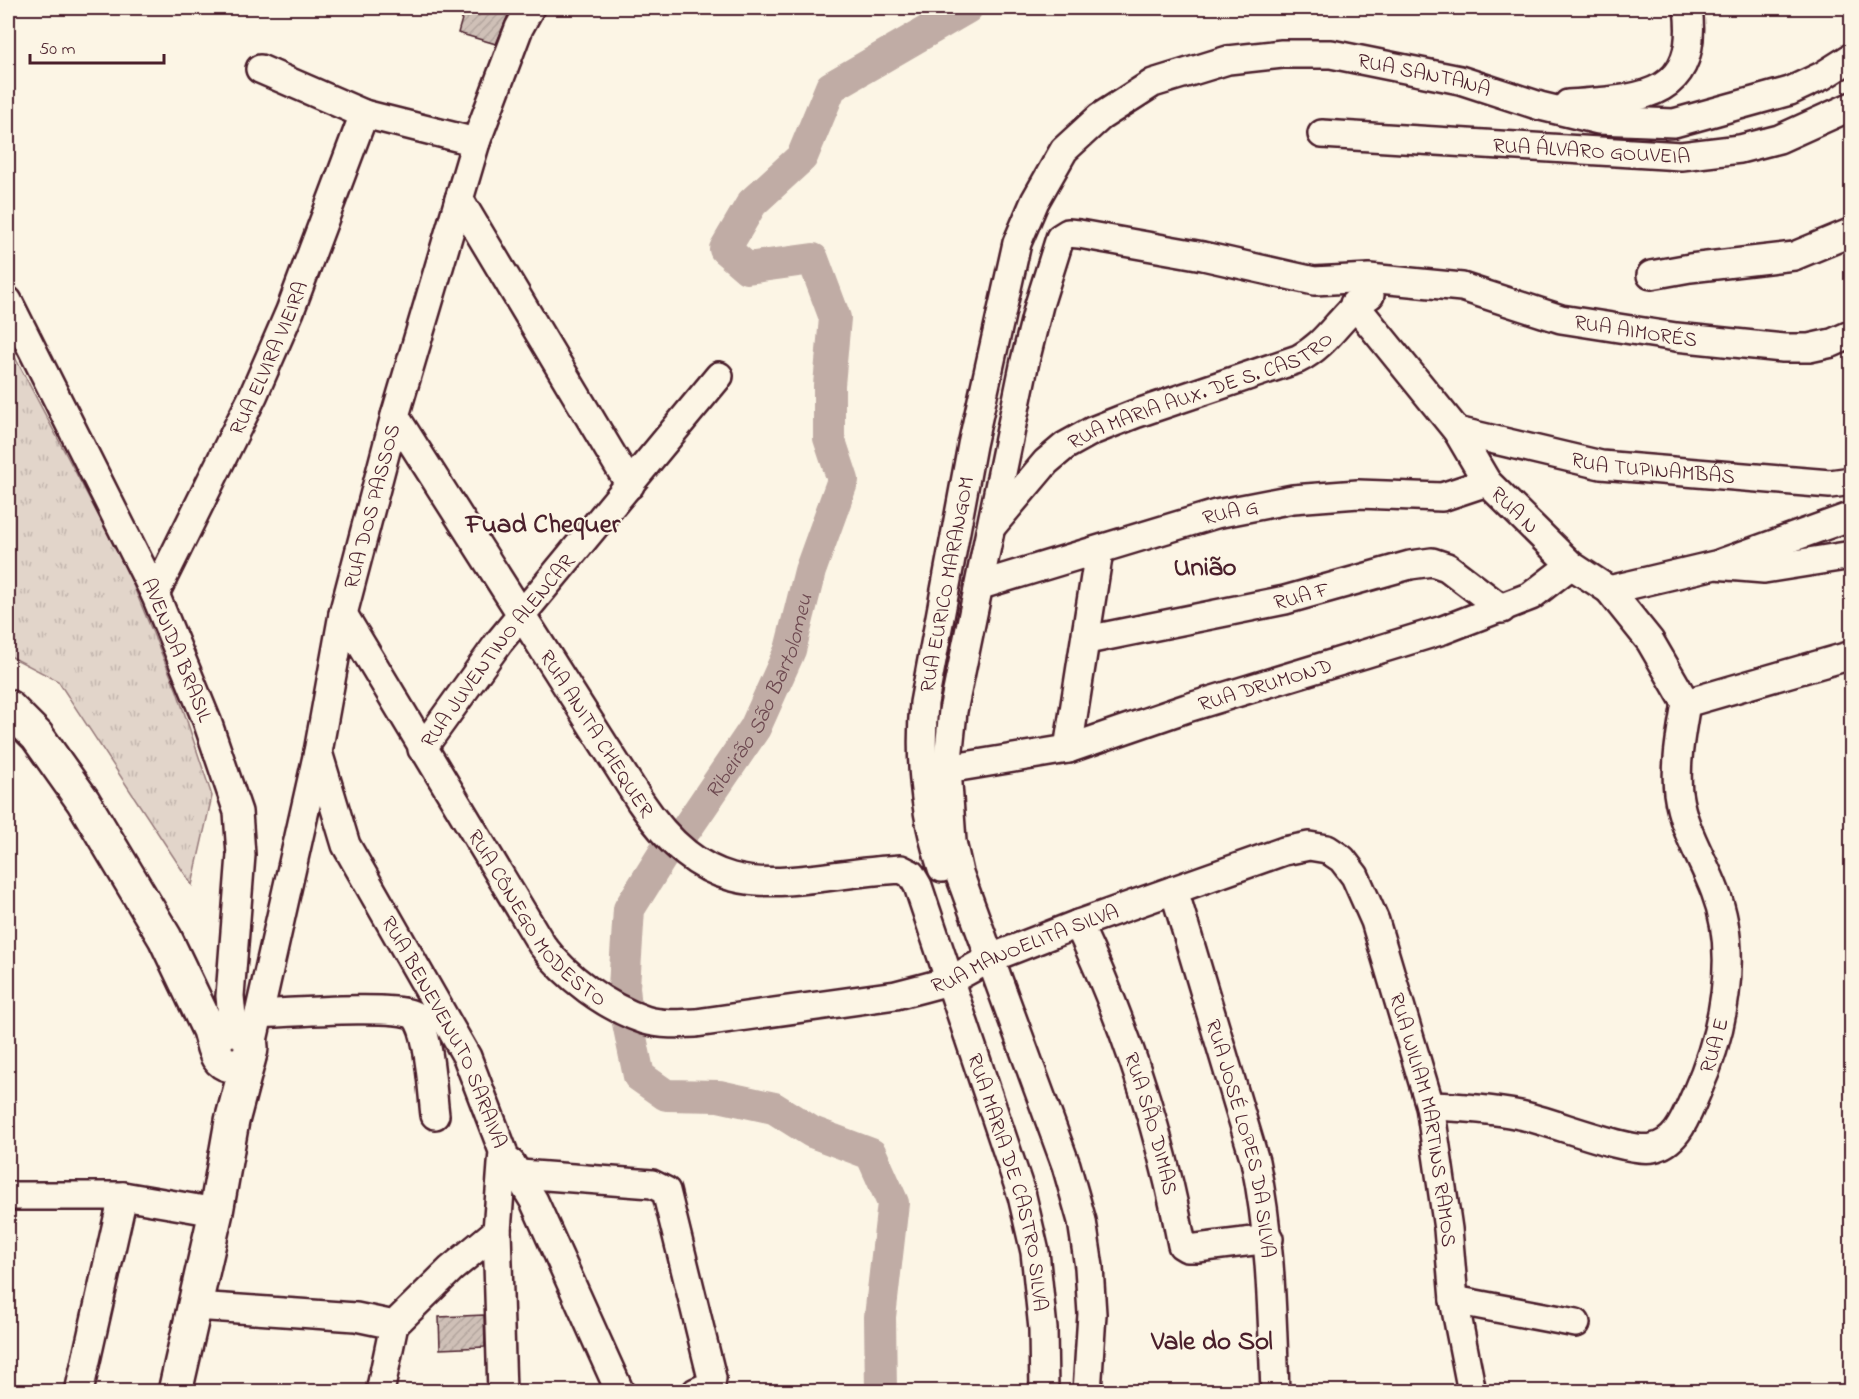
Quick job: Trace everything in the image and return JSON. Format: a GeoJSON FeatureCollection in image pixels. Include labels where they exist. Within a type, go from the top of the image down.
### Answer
{"type":"FeatureCollection","features":[{"type":"Feature","properties":{"kind":"highway"},"geometry":{"type":"LineString","coordinates":[[9,710],[37,736],[83,801],[165,938],[196,1005],[239,1036],[232,1121],[216,1212],[175,1392]]}},
{"type":"Feature","properties":{"kind":"street","name":"RUA DOS PASSOS"},"geometry":{"type":"LineString","coordinates":[[239,1036],[295,851],[319,816],[318,752],[343,614],[395,417],[476,142],[519,28],[530,8]]}},
{"type":"Feature","properties":{"kind":"street"},"geometry":{"type":"LineString","coordinates":[[1540,106],[1618,101],[1643,96],[1665,85],[1682,70],[1688,47],[1690,26],[1688,8]]}},
{"type":"Feature","properties":{"kind":"street","name":"RUA SANTANA"},"geometry":{"type":"LineString","coordinates":[[1035,201],[1065,150],[1101,117],[1153,83],[1228,60],[1282,54],[1330,54],[1460,80],[1540,106],[1598,120],[1674,123],[1790,91],[1822,76],[1851,57]]}},
{"type":"Feature","properties":{"kind":"street"},"geometry":{"type":"LineString","coordinates":[[260,69],[364,114],[476,142]]}},
{"type":"Feature","properties":{"kind":"street","name":"RUA ÁLVARO GOUVEIA"},"geometry":{"type":"LineString","coordinates":[[1322,134],[1681,156],[1740,149],[1779,139],[1851,106]]}},
{"type":"Feature","properties":{"kind":"street","name":"RUA ELVIRA VIEIRA"},"geometry":{"type":"LineString","coordinates":[[155,594],[271,354],[364,114]]}},
{"type":"Feature","properties":{"kind":"street"},"geometry":{"type":"LineString","coordinates":[[1674,123],[1681,156]]}},
{"type":"Feature","properties":{"kind":"street"},"geometry":{"type":"LineString","coordinates":[[459,199],[630,485]]}},
{"type":"Feature","properties":{"kind":"street"},"geometry":{"type":"LineString","coordinates":[[1035,201],[1039,305]]}},
{"type":"Feature","properties":{"kind":"street","name":"RUA EURICO MARANGOM"},"geometry":{"type":"LineString","coordinates":[[983,962],[939,859],[927,814],[922,778],[921,743],[924,703],[972,445],[1017,243],[1035,201]]}},
{"type":"Feature","properties":{"kind":"street"},"geometry":{"type":"LineString","coordinates":[[1651,276],[1690,268],[1794,256],[1851,232]]}},
{"type":"Feature","properties":{"kind":"street","name":"RUA AIMORÉS"},"geometry":{"type":"LineString","coordinates":[[1056,246],[1060,237],[1068,233],[1079,234],[1203,256],[1314,281],[1369,278],[1462,287],[1561,319],[1676,337],[1800,348],[1832,343],[1851,333]]}},
{"type":"Feature","properties":{"kind":"street","name":"RUA EURICO MARANGOM"},"geometry":{"type":"LineString","coordinates":[[983,962],[959,873],[950,823],[947,769],[953,711],[981,585],[1007,442],[1039,305],[1056,246]]}},
{"type":"Feature","properties":{"kind":"street","name":"RUA MARIA AUX. DE S. CASTRO"},"geometry":{"type":"LineString","coordinates":[[993,525],[1046,462],[1065,447],[1092,431],[1135,414],[1298,359],[1316,350],[1354,304],[1370,294],[1420,283]]}},
{"type":"Feature","properties":{"kind":"street","name":"AVENIDA BRASIL"},"geometry":{"type":"LineString","coordinates":[[8,301],[155,594],[207,721],[238,812],[241,855],[230,996],[239,1036]]}},
{"type":"Feature","properties":{"kind":"street","name":"RUA N"},"geometry":{"type":"LineString","coordinates":[[1354,304],[1457,431],[1487,482],[1571,565],[1609,590],[1650,641],[1686,703]]}},
{"type":"Feature","properties":{"kind":"street","name":"RUA JUVENTINO ALENCAR"},"geometry":{"type":"LineString","coordinates":[[343,614],[422,748],[499,642],[524,615],[719,376]]}},
{"type":"Feature","properties":{"kind":"street","name":"RUA ANITA CHEQUER"},"geometry":{"type":"LineString","coordinates":[[395,417],[657,825],[698,862],[727,876],[754,882],[804,882],[901,869],[911,874],[918,886],[949,981]]}},
{"type":"Feature","properties":{"kind":"street","name":"RUA TUPINAMBÁS"},"geometry":{"type":"LineString","coordinates":[[1457,431],[1601,465],[1830,484],[1851,481]]}},
{"type":"Feature","properties":{"kind":"street","name":"RUA G"},"geometry":{"type":"LineString","coordinates":[[981,585],[1216,514],[1252,506],[1293,499],[1358,494],[1442,497],[1487,482]]}},
{"type":"Feature","properties":{"kind":"street"},"geometry":{"type":"LineString","coordinates":[[1609,590],[1715,565],[1851,516]]}},
{"type":"Feature","properties":{"kind":"street"},"geometry":{"type":"LineString","coordinates":[[1068,748],[1087,640],[1099,551]]}},
{"type":"Feature","properties":{"kind":"street"},"geometry":{"type":"LineString","coordinates":[[1715,565],[1764,569],[1851,555]]}},
{"type":"Feature","properties":{"kind":"street","name":"RUA F"},"geometry":{"type":"LineString","coordinates":[[1087,640],[1285,600],[1410,565],[1432,562],[1447,567],[1502,609]]}},
{"type":"Feature","properties":{"kind":"street","name":"RUA DRUMOND"},"geometry":{"type":"LineString","coordinates":[[947,769],[1068,748],[1502,609],[1531,596],[1571,565]]}},
{"type":"Feature","properties":{"kind":"street"},"geometry":{"type":"LineString","coordinates":[[1686,703],[1851,655]]}},
{"type":"Feature","properties":{"kind":"street","name":"RUA E"},"geometry":{"type":"LineString","coordinates":[[1430,1106],[1475,1108],[1521,1115],[1628,1147],[1651,1149],[1670,1142],[1683,1124],[1702,1080],[1717,1034],[1727,972],[1722,913],[1715,890],[1683,820],[1678,792],[1679,738],[1686,703]]}},
{"type":"Feature","properties":{"kind":"street","name":"RUA CÔNEGO MODESTO"},"geometry":{"type":"LineString","coordinates":[[422,748],[542,945],[560,968],[603,998],[645,1020],[673,1024],[696,1023]]}},
{"type":"Feature","properties":{"kind":"street","name":"RUA BENEVENUTO SARAIVA"},"geometry":{"type":"LineString","coordinates":[[319,816],[346,845],[462,1048],[503,1151],[497,1231],[502,1392]]}},
{"type":"Feature","properties":{"kind":"street","name":"RUA MANOELITA SILVA"},"geometry":{"type":"LineString","coordinates":[[696,1023],[896,995],[949,981],[983,962],[1077,924],[1284,851],[1309,846],[1327,849],[1342,859]]}},
{"type":"Feature","properties":{"kind":"street","name":"RUA WILIAM MARTINS RAMOS"},"geometry":{"type":"LineString","coordinates":[[1342,859],[1356,876],[1375,921],[1430,1106],[1448,1229],[1454,1300],[1476,1391]]}},
{"type":"Feature","properties":{"kind":"street","name":"RUA JOSÉ LOPES DA SILVA"},"geometry":{"type":"LineString","coordinates":[[1174,890],[1255,1161],[1269,1239],[1275,1392]]}},
{"type":"Feature","properties":{"kind":"street","name":"RUA SÃO DIMAS"},"geometry":{"type":"LineString","coordinates":[[1077,924],[1102,976],[1134,1057],[1161,1147],[1182,1245],[1187,1248],[1197,1248],[1269,1239]]}},
{"type":"Feature","properties":{"kind":"street"},"geometry":{"type":"LineString","coordinates":[[983,962],[1066,1165],[1082,1221],[1089,1267],[1092,1314],[1087,1392]]}},
{"type":"Feature","properties":{"kind":"street","name":"RUA MARIA DE CASTRO SILVA"},"geometry":{"type":"LineString","coordinates":[[949,981],[1022,1197],[1036,1263],[1043,1329],[1044,1392]]}},
{"type":"Feature","properties":{"kind":"street"},"geometry":{"type":"LineString","coordinates":[[239,1036],[355,1010],[402,1011],[414,1015],[421,1025],[425,1043],[435,1115]]}},
{"type":"Feature","properties":{"kind":"street"},"geometry":{"type":"LineString","coordinates":[[503,1151],[520,1174],[621,1392]]}},
{"type":"Feature","properties":{"kind":"street"},"geometry":{"type":"LineString","coordinates":[[520,1174],[652,1184],[666,1191],[712,1378],[711,1385],[696,1392]]}},
{"type":"Feature","properties":{"kind":"street"},"geometry":{"type":"LineString","coordinates":[[8,1196],[123,1196],[216,1212]]}},
{"type":"Feature","properties":{"kind":"street"},"geometry":{"type":"LineString","coordinates":[[79,1392],[123,1196]]}},
{"type":"Feature","properties":{"kind":"street"},"geometry":{"type":"LineString","coordinates":[[380,1392],[394,1324],[451,1269],[497,1231]]}},
{"type":"Feature","properties":{"kind":"street"},"geometry":{"type":"LineString","coordinates":[[1454,1300],[1576,1323]]}},
{"type":"Feature","properties":{"kind":"street"},"geometry":{"type":"LineString","coordinates":[[195,1306],[356,1317],[394,1324]]}},
{"type":"Feature","properties":{"kind":"green space"},"geometry":{"type":"Polygon","coordinates":[[[8,344],[126,568],[177,691],[212,796],[192,885],[58,681],[8,655],[8,344]]]}},
{"type":"Feature","properties":{"kind":"building"},"geometry":{"type":"Polygon","coordinates":[[[465,8],[511,8],[496,44],[458,33],[465,8]]]}},
{"type":"Feature","properties":{"kind":"building"},"geometry":{"type":"Polygon","coordinates":[[[484,1315],[485,1347],[440,1349],[439,1317],[484,1315]]]}},
{"type":"Feature","properties":{"kind":"waterway","name":"Ribeirão São Bartolomeu"},"geometry":{"type":"LineString","coordinates":[[881,1392],[880,1317],[893,1203],[871,1154],[812,1132],[774,1108],[719,1096],[666,1095],[639,1076],[627,1018],[624,987],[629,909],[666,850],[687,828],[755,728],[790,650],[810,571],[843,480],[829,438],[829,385],[835,318],[813,259],[747,268],[725,249],[752,203],[802,157],[831,87],[967,8]]}},
{"type":"Feature","properties":{"kind":"district","name":"Fuad Chequer"},"geometry":{"type":"Point","coordinates":[543,523]}},
{"type":"Feature","properties":{"kind":"district","name":"União"},"geometry":{"type":"Point","coordinates":[1205,566]}},
{"type":"Feature","properties":{"kind":"district","name":"Vale do Sol"},"geometry":{"type":"Point","coordinates":[1212,1340]}}]}
